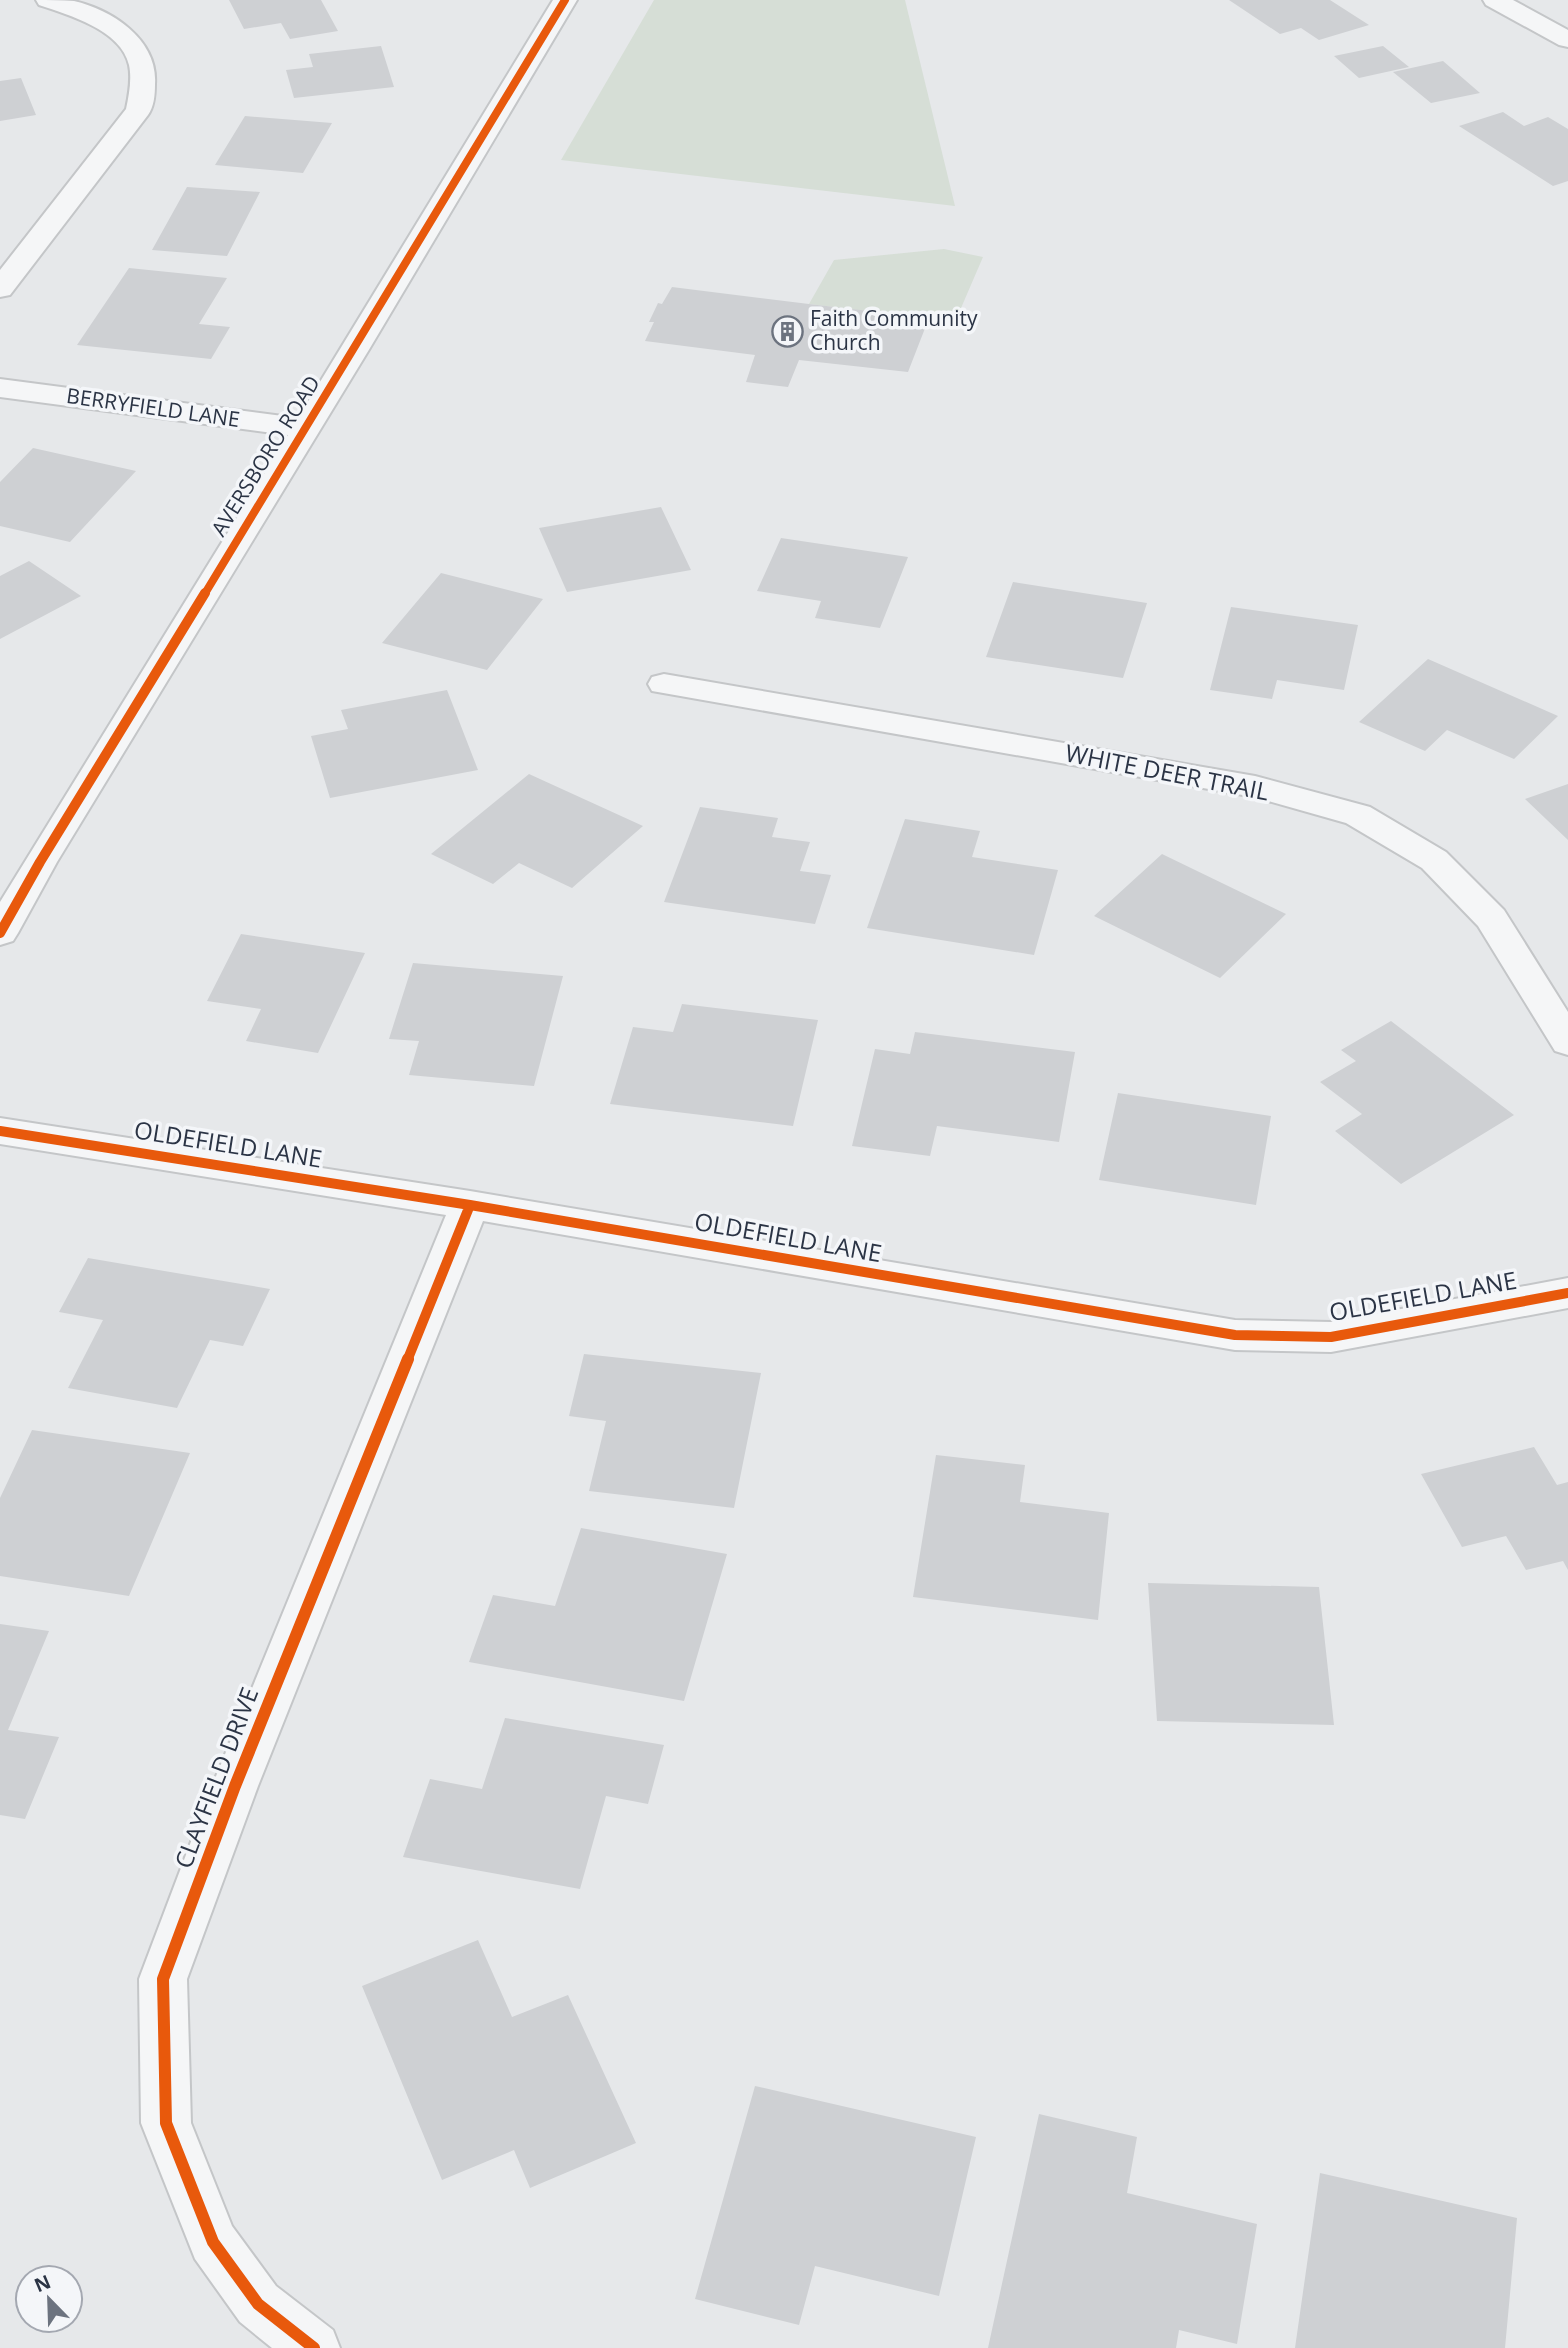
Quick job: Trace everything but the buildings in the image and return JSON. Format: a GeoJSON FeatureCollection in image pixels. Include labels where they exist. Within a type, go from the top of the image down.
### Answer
{"type":"FeatureCollection","features":[{"type":"Feature","properties":{"kind":"street"},"geometry":{"type":"LineString","coordinates":[[0,289],[139,110],[144,84],[138,55],[116,30],[85,4],[48,0]]}},
{"type":"Feature","properties":{"kind":"street","name":"AVERSBORO ROAD"},"geometry":{"type":"LineString","coordinates":[[0,933],[40,862],[565,0]]}},
{"type":"Feature","properties":{"kind":"street"},"geometry":{"type":"LineString","coordinates":[[1495,0],[1568,40]]}},
{"type":"Feature","properties":{"kind":"street","name":"BERRYFIELD LANE"},"geometry":{"type":"LineString","coordinates":[[0,388],[305,428]]}},
{"type":"Feature","properties":{"kind":"street","name":"WHITE DEER TRAIL"},"geometry":{"type":"LineString","coordinates":[[664,684],[1255,787],[1358,815],[1434,860],[1491,918],[1568,1042]]}},
{"type":"Feature","properties":{"kind":"street","name":"OLDEFIELD LANE"},"geometry":{"type":"LineString","coordinates":[[0,1130],[470,1205],[1235,1335],[1331,1337],[1568,1293]]}},
{"type":"Feature","properties":{"kind":"street","name":"CLAYFIELD DRIVE"},"geometry":{"type":"LineString","coordinates":[[314,2348],[258,2304],[213,2242],[166,2123],[163,1979],[235,1786],[470,1205]]}},
{"type":"Feature","properties":{"kind":"shaded area"},"geometry":{"type":"Polygon","coordinates":[[[654,0],[905,0],[955,206],[561,160],[654,0]]]}},
{"type":"Feature","properties":{"kind":"shaded area"},"geometry":{"type":"Polygon","coordinates":[[[944,249],[983,257],[955,322],[809,304],[834,260],[944,249]]]}},
{"type":"Feature","properties":{"kind":"cycle path"},"geometry":{"type":"LineString","coordinates":[[0,933],[40,862],[356,348],[565,0]]}},
{"type":"Feature","properties":{"kind":"cycle path"},"geometry":{"type":"LineString","coordinates":[[0,1131],[470,1205],[1235,1335],[1331,1337],[1568,1293]]}},
{"type":"Feature","properties":{"kind":"cycle path"},"geometry":{"type":"LineString","coordinates":[[314,2348],[258,2304],[213,2242],[166,2123],[163,1979],[235,1786],[470,1205]]}},
{"type":"Feature","properties":{"kind":"place","name":"Faith Community Church"},"geometry":{"type":"Point","coordinates":[787,331]}}]}
